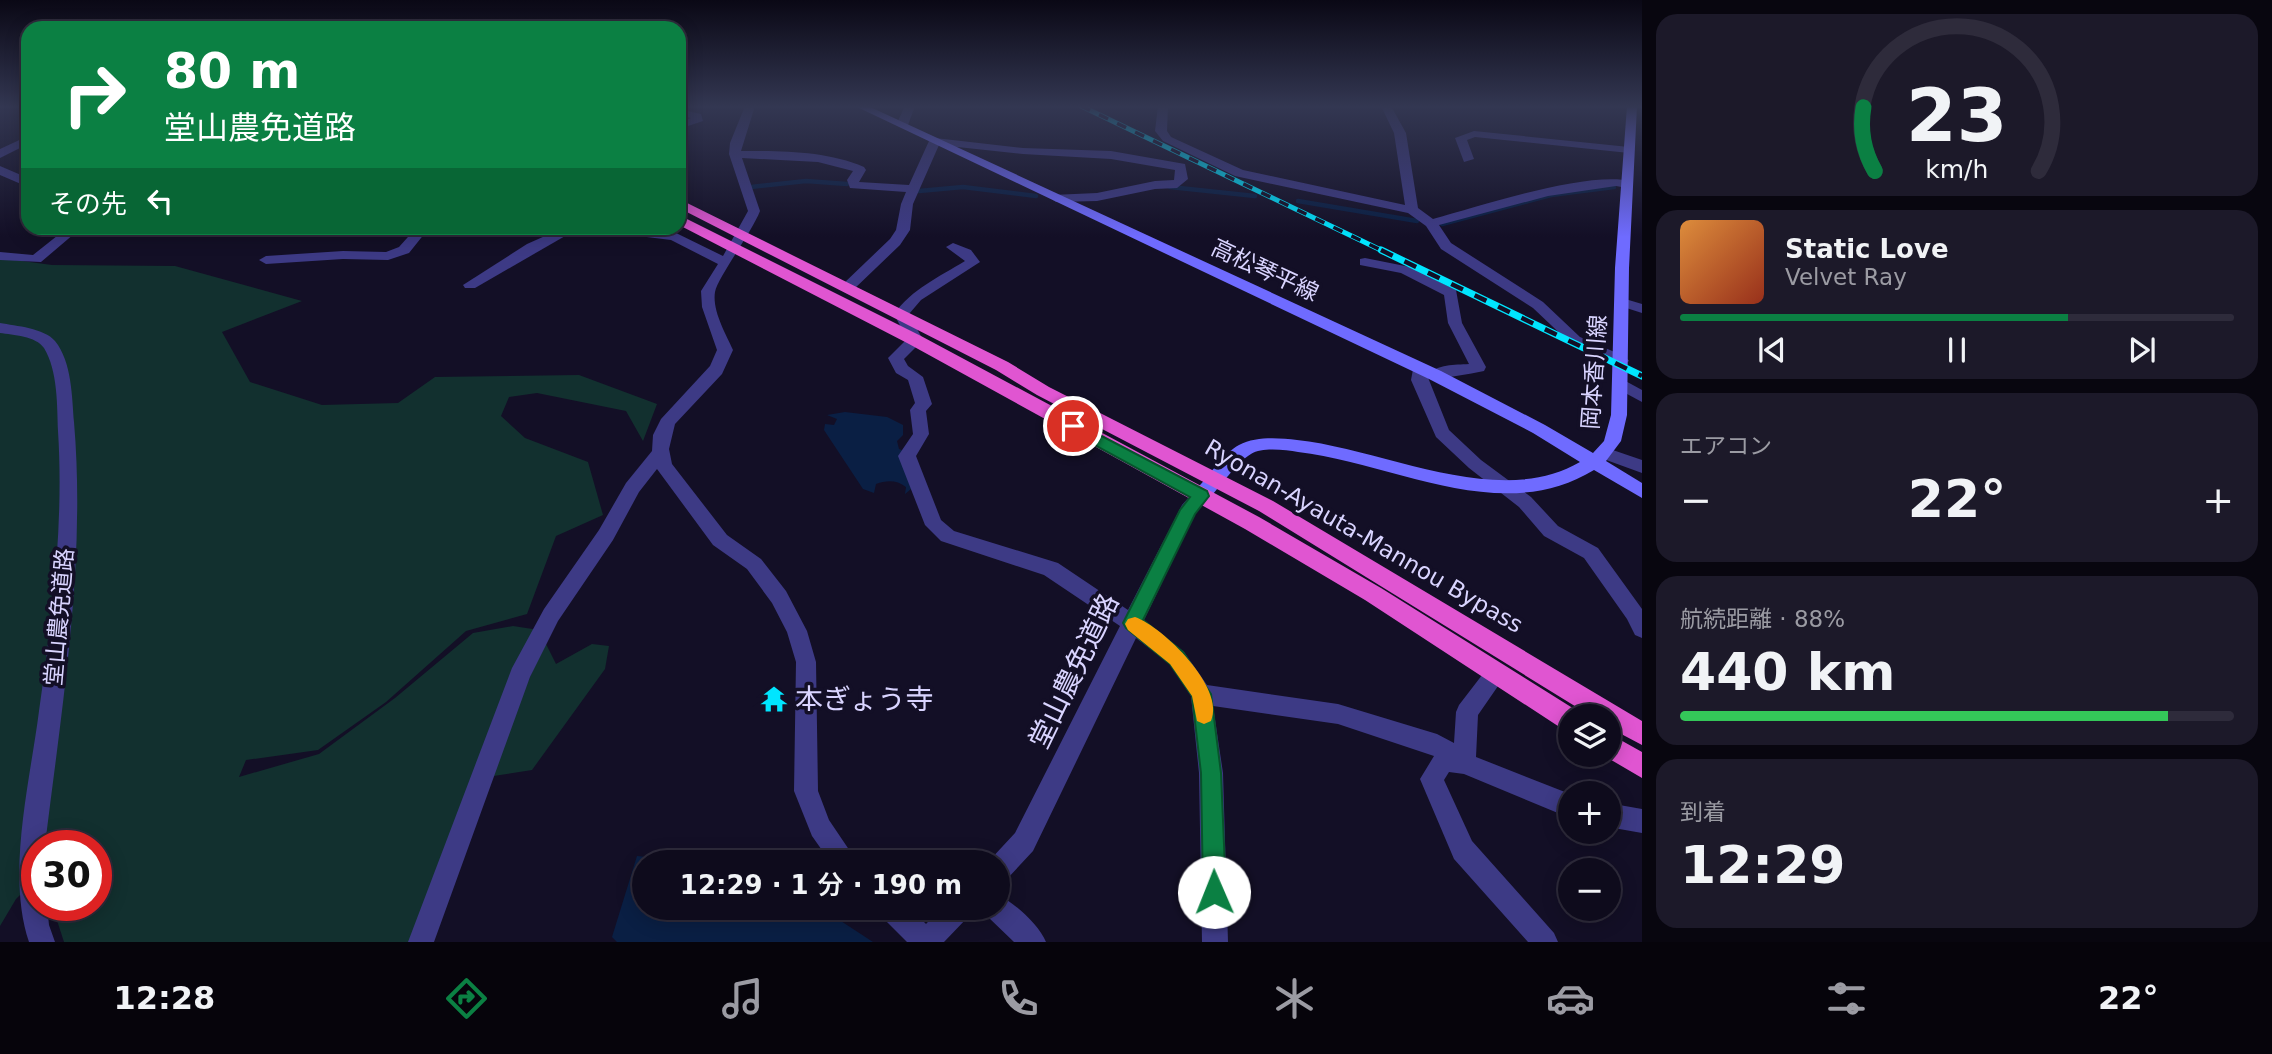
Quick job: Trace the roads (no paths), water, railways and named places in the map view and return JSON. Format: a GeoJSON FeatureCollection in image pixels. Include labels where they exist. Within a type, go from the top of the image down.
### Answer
{"type":"FeatureCollection","features":[{"type":"Feature","properties":{"kind":"highway","name":"Ryonan-Ayauta-Mannou Bypass"},"geometry":{"type":"LineString","coordinates":[[686,209],[734,248],[847,288],[901,314],[1208,488],[1558,712]]}},
{"type":"Feature","properties":{"kind":"highway","name":"Ryonan-Ayauta-Mannou Bypass"},"geometry":{"type":"LineString","coordinates":[[686,223],[1208,488],[1266,506],[1641,732]]}},
{"type":"Feature","properties":{"kind":"highway"},"geometry":{"type":"LineString","coordinates":[[1621,752],[1642,766]]}},
{"type":"Feature","properties":{"kind":"main road","name":"高松琴平線"},"geometry":{"type":"LineString","coordinates":[[954,150],[1428,372],[1599,457],[1642,491]]}},
{"type":"Feature","properties":{"kind":"main road","name":"岡本香川線"},"geometry":{"type":"LineString","coordinates":[[1208,488],[1243,450],[1273,444],[1337,450],[1452,481],[1506,487],[1551,484],[1599,457],[1616,436],[1629,150]]}},
{"type":"Feature","properties":{"kind":"street"},"geometry":{"type":"LineString","coordinates":[[421,942],[520,675],[551,615],[606,535],[632,488],[659,454],[662,437],[676,408],[717,370],[725,350],[709,306],[708,291],[754,211],[735,150]]}},
{"type":"Feature","properties":{"kind":"street"},"geometry":{"type":"LineString","coordinates":[[847,288],[895,242],[903,230],[907,204],[931,150]]}},
{"type":"Feature","properties":{"kind":"street"},"geometry":{"type":"LineString","coordinates":[[1023,150],[1111,155],[1181,167],[1182,179],[1177,184],[1136,188],[1097,197],[1056,198]]}},
{"type":"Feature","properties":{"kind":"street"},"geometry":{"type":"LineString","coordinates":[[1190,150],[1239,173],[1412,210],[1431,223],[1446,246],[1538,305],[1575,340],[1621,361]]}},
{"type":"Feature","properties":{"kind":"street"},"geometry":{"type":"LineString","coordinates":[[1403,150],[1412,210]]}},
{"type":"Feature","properties":{"kind":"street"},"geometry":{"type":"LineString","coordinates":[[1465,150],[1468,159]]}},
{"type":"Feature","properties":{"kind":"street"},"geometry":{"type":"LineString","coordinates":[[735,154],[832,160],[850,164],[860,170],[853,180],[854,185],[914,188]]}},
{"type":"Feature","properties":{"kind":"street"},"geometry":{"type":"LineString","coordinates":[[0,170],[21,180]]}},
{"type":"Feature","properties":{"kind":"street"},"geometry":{"type":"LineString","coordinates":[[1431,223],[1547,192],[1627,184]]}},
{"type":"Feature","properties":{"kind":"street"},"geometry":{"type":"LineString","coordinates":[[0,257],[36,259],[65,235]]}},
{"type":"Feature","properties":{"kind":"street"},"geometry":{"type":"LineString","coordinates":[[266,260],[343,255],[388,256],[404,250],[416,235]]}},
{"type":"Feature","properties":{"kind":"street"},"geometry":{"type":"LineString","coordinates":[[470,285],[532,247],[557,235]]}},
{"type":"Feature","properties":{"kind":"street"},"geometry":{"type":"LineString","coordinates":[[666,235],[734,248]]}},
{"type":"Feature","properties":{"kind":"street"},"geometry":{"type":"LineString","coordinates":[[953,247],[966,253],[973,262],[916,297],[901,314],[915,340],[896,358],[902,369],[915,377],[924,404],[918,410],[921,434],[907,456],[914,479],[934,525],[948,536],[968,545],[1051,569],[1132,623],[1177,658],[1201,694],[1211,773],[1215,942]]}},
{"type":"Feature","properties":{"kind":"street"},"geometry":{"type":"LineString","coordinates":[[1365,262],[1405,270],[1451,293],[1455,323],[1478,367],[1428,372],[1419,380],[1443,433],[1475,464],[1525,502],[1550,531],[1591,553],[1634,613],[1642,629]]}},
{"type":"Feature","properties":{"kind":"street"},"geometry":{"type":"LineString","coordinates":[[1622,302],[1642,309]]}},
{"type":"Feature","properties":{"kind":"street","name":"堂山農免道路"},"geometry":{"type":"LineString","coordinates":[[0,328],[11,328],[48,342],[57,359],[64,394],[70,479],[60,632],[30,870],[36,925],[43,942]]}},
{"type":"Feature","properties":{"kind":"street"},"geometry":{"type":"LineString","coordinates":[[1620,383],[1642,397]]}},
{"type":"Feature","properties":{"kind":"street"},"geometry":{"type":"LineString","coordinates":[[659,454],[664,466],[720,540],[754,564],[779,597],[797,631],[806,662],[806,791],[820,828],[836,850]]}},
{"type":"Feature","properties":{"kind":"street"},"geometry":{"type":"LineString","coordinates":[[1599,457],[1642,467]]}},
{"type":"Feature","properties":{"kind":"street","name":"堂山農免道路"},"geometry":{"type":"LineString","coordinates":[[1010,857],[1024,842],[1188,510],[1208,488]]}},
{"type":"Feature","properties":{"kind":"street"},"geometry":{"type":"LineString","coordinates":[[1464,763],[1467,712],[1496,673]]}},
{"type":"Feature","properties":{"kind":"street"},"geometry":{"type":"LineString","coordinates":[[1201,694],[1338,714],[1437,745],[1464,763],[1558,801]]}},
{"type":"Feature","properties":{"kind":"street"},"geometry":{"type":"LineString","coordinates":[[1464,763],[1443,761],[1432,779],[1463,850],[1545,942]]}},
{"type":"Feature","properties":{"kind":"street"},"geometry":{"type":"LineString","coordinates":[[1621,817],[1642,821]]}},
{"type":"Feature","properties":{"kind":"street"},"geometry":{"type":"LineString","coordinates":[[903,920],[926,942],[947,920]]}},
{"type":"Feature","properties":{"kind":"street"},"geometry":{"type":"LineString","coordinates":[[1010,920],[1033,942]]}},
{"type":"Feature","properties":{"kind":"water"},"geometry":{"type":"Polygon","coordinates":[[[845,412],[887,417],[903,425],[903,435],[897,441],[899,449],[904,451],[911,489],[905,494],[906,487],[892,481],[876,484],[874,493],[863,489],[824,430],[825,424],[834,425],[837,419],[827,415],[845,412]]]}},
{"type":"Feature","properties":{"kind":"water"},"geometry":{"type":"Polygon","coordinates":[[[632,872],[632,920],[839,920],[873,942],[617,942],[612,937],[632,872]]]}},
{"type":"Feature","properties":{"kind":"waterway"},"geometry":{"type":"LineString","coordinates":[[751,187],[806,181],[847,184]]}},
{"type":"Feature","properties":{"kind":"waterway"},"geometry":{"type":"LineString","coordinates":[[919,191],[963,187],[1036,196]]}},
{"type":"Feature","properties":{"kind":"waterway"},"geometry":{"type":"LineString","coordinates":[[1170,187],[1255,196]]}},
{"type":"Feature","properties":{"kind":"waterway"},"geometry":{"type":"LineString","coordinates":[[1442,224],[1551,195],[1614,187]]}},
{"type":"Feature","properties":{"kind":"waterway"},"geometry":{"type":"LineString","coordinates":[[1298,201],[1417,221]]}},
{"type":"Feature","properties":{"kind":"railway"},"geometry":{"type":"LineString","coordinates":[[1173,150],[1385,252]]}},
{"type":"Feature","properties":{"kind":"railway"},"geometry":{"type":"LineString","coordinates":[[1381,250],[1642,376]]}},
{"type":"Feature","properties":{"kind":"place","name":"本ぎょう寺"},"geometry":{"type":"Point","coordinates":[774,699]}}]}
